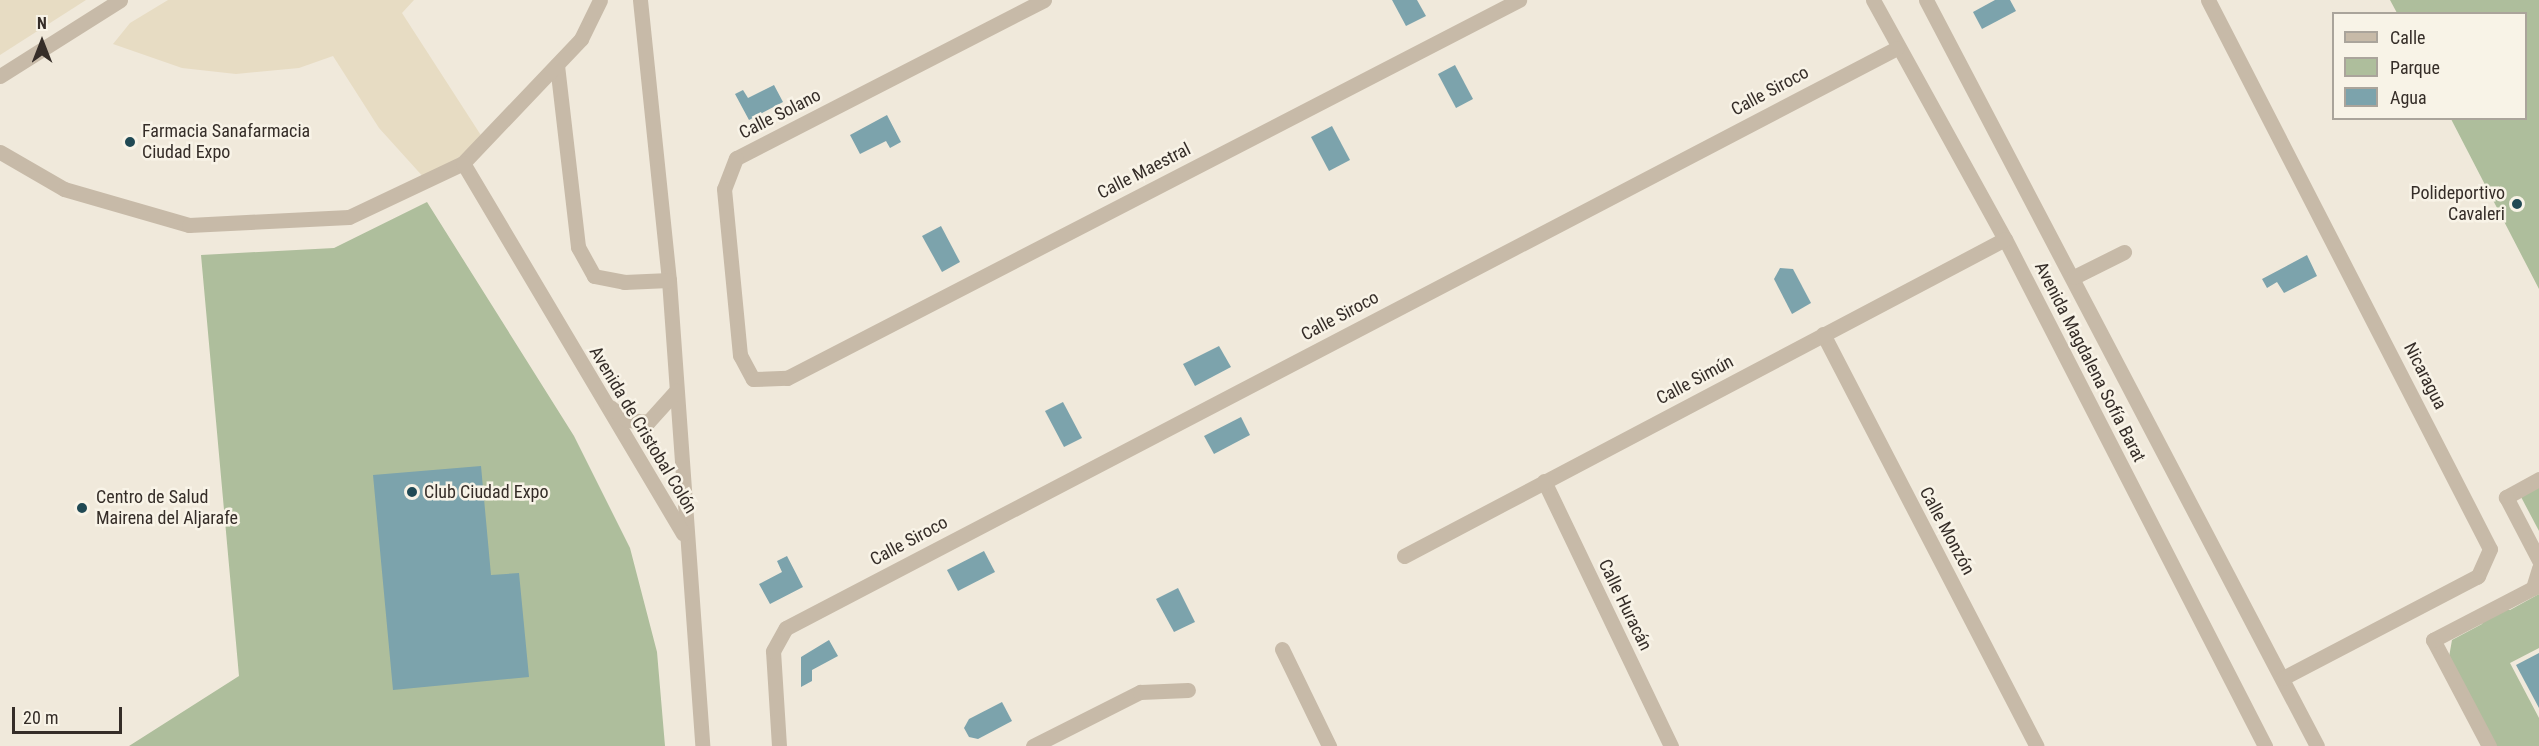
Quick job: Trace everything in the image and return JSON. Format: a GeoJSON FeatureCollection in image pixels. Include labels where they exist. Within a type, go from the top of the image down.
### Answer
{"type":"FeatureCollection","features":[{"type":"Feature","properties":{"kind":"street"},"geometry":{"type":"LineString","coordinates":[[0,76],[120,0]]}},
{"type":"Feature","properties":{"kind":"street"},"geometry":{"type":"LineString","coordinates":[[0,152],[64,189],[189,225],[349,217],[463,163],[581,39],[600,0]]}},
{"type":"Feature","properties":{"kind":"street"},"geometry":{"type":"LineString","coordinates":[[640,0],[669,280],[684,536]]}},
{"type":"Feature","properties":{"kind":"street","name":"Calle Solano"},"geometry":{"type":"LineString","coordinates":[[787,378],[753,379],[743,369],[726,173],[736,158],[1044,0]]}},
{"type":"Feature","properties":{"kind":"street","name":"Calle Maestral"},"geometry":{"type":"LineString","coordinates":[[787,378],[1519,0]]}},
{"type":"Feature","properties":{"kind":"street","name":"Avenida Magdalena Sofía Barat"},"geometry":{"type":"LineString","coordinates":[[1873,0],[1897,48],[2005,239],[2265,746]]}},
{"type":"Feature","properties":{"kind":"street","name":"Avenida Magdalena Sofía Barat"},"geometry":{"type":"LineString","coordinates":[[1926,0],[2074,277],[2317,746]]}},
{"type":"Feature","properties":{"kind":"street","name":"Nicaragua"},"geometry":{"type":"LineString","coordinates":[[2208,0],[2490,549],[2478,576],[2283,678]]}},
{"type":"Feature","properties":{"kind":"street","name":"Calle Siroco"},"geometry":{"type":"LineString","coordinates":[[779,746],[773,651],[777,638],[801,619],[1897,48]]}},
{"type":"Feature","properties":{"kind":"street"},"geometry":{"type":"LineString","coordinates":[[556,65],[578,247],[594,276],[624,282],[669,280]]}},
{"type":"Feature","properties":{"kind":"street","name":"Avenida de Cristobal Colón"},"geometry":{"type":"LineString","coordinates":[[463,163],[684,536],[702,746]]}},
{"type":"Feature","properties":{"kind":"street","name":"Calle Simún"},"geometry":{"type":"LineString","coordinates":[[1404,556],[2005,239]]}},
{"type":"Feature","properties":{"kind":"street"},"geometry":{"type":"LineString","coordinates":[[2074,277],[2124,252]]}},
{"type":"Feature","properties":{"kind":"street","name":"Calle Monzón"},"geometry":{"type":"LineString","coordinates":[[1823,334],[2037,746]]}},
{"type":"Feature","properties":{"kind":"street"},"geometry":{"type":"LineString","coordinates":[[603,402],[627,420],[648,422],[661,413],[676,392]]}},
{"type":"Feature","properties":{"kind":"street"},"geometry":{"type":"LineString","coordinates":[[2539,479],[2506,496],[2539,560]]}},
{"type":"Feature","properties":{"kind":"street","name":"Calle Huracán"},"geometry":{"type":"LineString","coordinates":[[1544,482],[1671,746]]}},
{"type":"Feature","properties":{"kind":"street"},"geometry":{"type":"LineString","coordinates":[[2489,746],[2433,640],[2533,588],[2539,568]]}},
{"type":"Feature","properties":{"kind":"street"},"geometry":{"type":"LineString","coordinates":[[1282,649],[1329,746]]}},
{"type":"Feature","properties":{"kind":"street"},"geometry":{"type":"LineString","coordinates":[[1033,746],[1140,692],[1188,690]]}},
{"type":"Feature","properties":{"kind":"green space","name":"Polideportivo Cavaleri"},"geometry":{"type":"Polygon","coordinates":[[[2390,0],[2539,0],[2539,289],[2452,120],[2527,120],[2527,12],[2396,12],[2390,0]]]}},
{"type":"Feature","properties":{"kind":"green space","name":"Club Ciudad Expo"},"geometry":{"type":"Polygon","coordinates":[[[427,202],[574,436],[630,548],[657,652],[665,746],[129,746],[239,676],[201,255],[334,248],[427,202]]]}},
{"type":"Feature","properties":{"kind":"green space"},"geometry":{"type":"Polygon","coordinates":[[[2539,485],[2539,531],[2520,495],[2539,485]]]}},
{"type":"Feature","properties":{"kind":"green space"},"geometry":{"type":"Polygon","coordinates":[[[2539,594],[2539,648],[2510,663],[2539,718],[2539,746],[2496,746],[2449,657],[2452,640],[2482,624],[2490,609],[2510,610],[2539,594]]]}},
{"type":"Feature","properties":{"kind":"shaded area"},"geometry":{"type":"Polygon","coordinates":[[[0,0],[86,0],[0,55],[0,0]]]}},
{"type":"Feature","properties":{"kind":"shaded area"},"geometry":{"type":"Polygon","coordinates":[[[168,0],[414,0],[402,13],[484,140],[426,180],[379,128],[333,56],[299,68],[236,74],[182,68],[113,44],[130,23],[168,0]]]}},
{"type":"Feature","properties":{"kind":"water"},"geometry":{"type":"Polygon","coordinates":[[[1392,0],[1417,0],[1426,16],[1406,26],[1392,0]]]}},
{"type":"Feature","properties":{"kind":"water"},"geometry":{"type":"Polygon","coordinates":[[[1995,0],[2010,0],[2016,11],[1982,29],[1973,12],[1995,0]]]}},
{"type":"Feature","properties":{"kind":"water"},"geometry":{"type":"Polygon","coordinates":[[[1455,65],[1473,99],[1456,108],[1438,74],[1455,65]]]}},
{"type":"Feature","properties":{"kind":"water"},"geometry":{"type":"Polygon","coordinates":[[[774,85],[783,102],[749,120],[735,94],[743,90],[748,98],[774,85]]]}},
{"type":"Feature","properties":{"kind":"water"},"geometry":{"type":"Polygon","coordinates":[[[887,115],[901,142],[890,148],[886,141],[860,154],[850,135],[887,115]]]}},
{"type":"Feature","properties":{"kind":"water"},"geometry":{"type":"Polygon","coordinates":[[[1332,126],[1350,160],[1329,171],[1311,137],[1332,126]]]}},
{"type":"Feature","properties":{"kind":"water"},"geometry":{"type":"Polygon","coordinates":[[[941,226],[960,262],[942,272],[922,236],[941,226]]]}},
{"type":"Feature","properties":{"kind":"water"},"geometry":{"type":"Polygon","coordinates":[[[2307,255],[2317,276],[2284,293],[2277,282],[2267,288],[2262,279],[2307,255]]]}},
{"type":"Feature","properties":{"kind":"water"},"geometry":{"type":"Polygon","coordinates":[[[1780,268],[1793,269],[1811,303],[1792,314],[1774,279],[1780,268]]]}},
{"type":"Feature","properties":{"kind":"water"},"geometry":{"type":"Polygon","coordinates":[[[1219,346],[1231,367],[1195,386],[1183,364],[1219,346]]]}},
{"type":"Feature","properties":{"kind":"water"},"geometry":{"type":"Polygon","coordinates":[[[1063,402],[1082,438],[1064,447],[1045,411],[1063,402]]]}},
{"type":"Feature","properties":{"kind":"water"},"geometry":{"type":"Polygon","coordinates":[[[1241,417],[1250,435],[1214,454],[1204,436],[1241,417]]]}},
{"type":"Feature","properties":{"kind":"water"},"geometry":{"type":"Polygon","coordinates":[[[481,466],[491,575],[519,573],[529,677],[393,690],[373,475],[481,466]]]}},
{"type":"Feature","properties":{"kind":"water"},"geometry":{"type":"Polygon","coordinates":[[[984,551],[995,572],[958,591],[947,570],[984,551]]]}},
{"type":"Feature","properties":{"kind":"water"},"geometry":{"type":"Polygon","coordinates":[[[787,556],[803,587],[770,604],[759,584],[782,572],[777,561],[787,556]]]}},
{"type":"Feature","properties":{"kind":"water"},"geometry":{"type":"Polygon","coordinates":[[[1178,588],[1195,622],[1174,632],[1156,599],[1178,588]]]}},
{"type":"Feature","properties":{"kind":"water"},"geometry":{"type":"Polygon","coordinates":[[[829,640],[838,656],[812,670],[812,681],[801,687],[801,657],[829,640]]]}},
{"type":"Feature","properties":{"kind":"water"},"geometry":{"type":"Polygon","coordinates":[[[2539,653],[2539,708],[2516,665],[2539,653]]]}},
{"type":"Feature","properties":{"kind":"water"},"geometry":{"type":"Polygon","coordinates":[[[1002,702],[1012,721],[978,739],[969,737],[964,728],[969,719],[1002,702]]]}},
{"type":"Feature","properties":{"kind":"place","name":"Farmacia Sanafarmacia Ciudad Expo"},"geometry":{"type":"Point","coordinates":[130,142]}},
{"type":"Feature","properties":{"kind":"place","name":"Polideportivo Cavaleri"},"geometry":{"type":"Point","coordinates":[2517,204]}},
{"type":"Feature","properties":{"kind":"place","name":"Club Ciudad Expo"},"geometry":{"type":"Point","coordinates":[412,492]}},
{"type":"Feature","properties":{"kind":"place","name":"Centro de Salud Mairena del Aljarafe"},"geometry":{"type":"Point","coordinates":[82,508]}}]}
